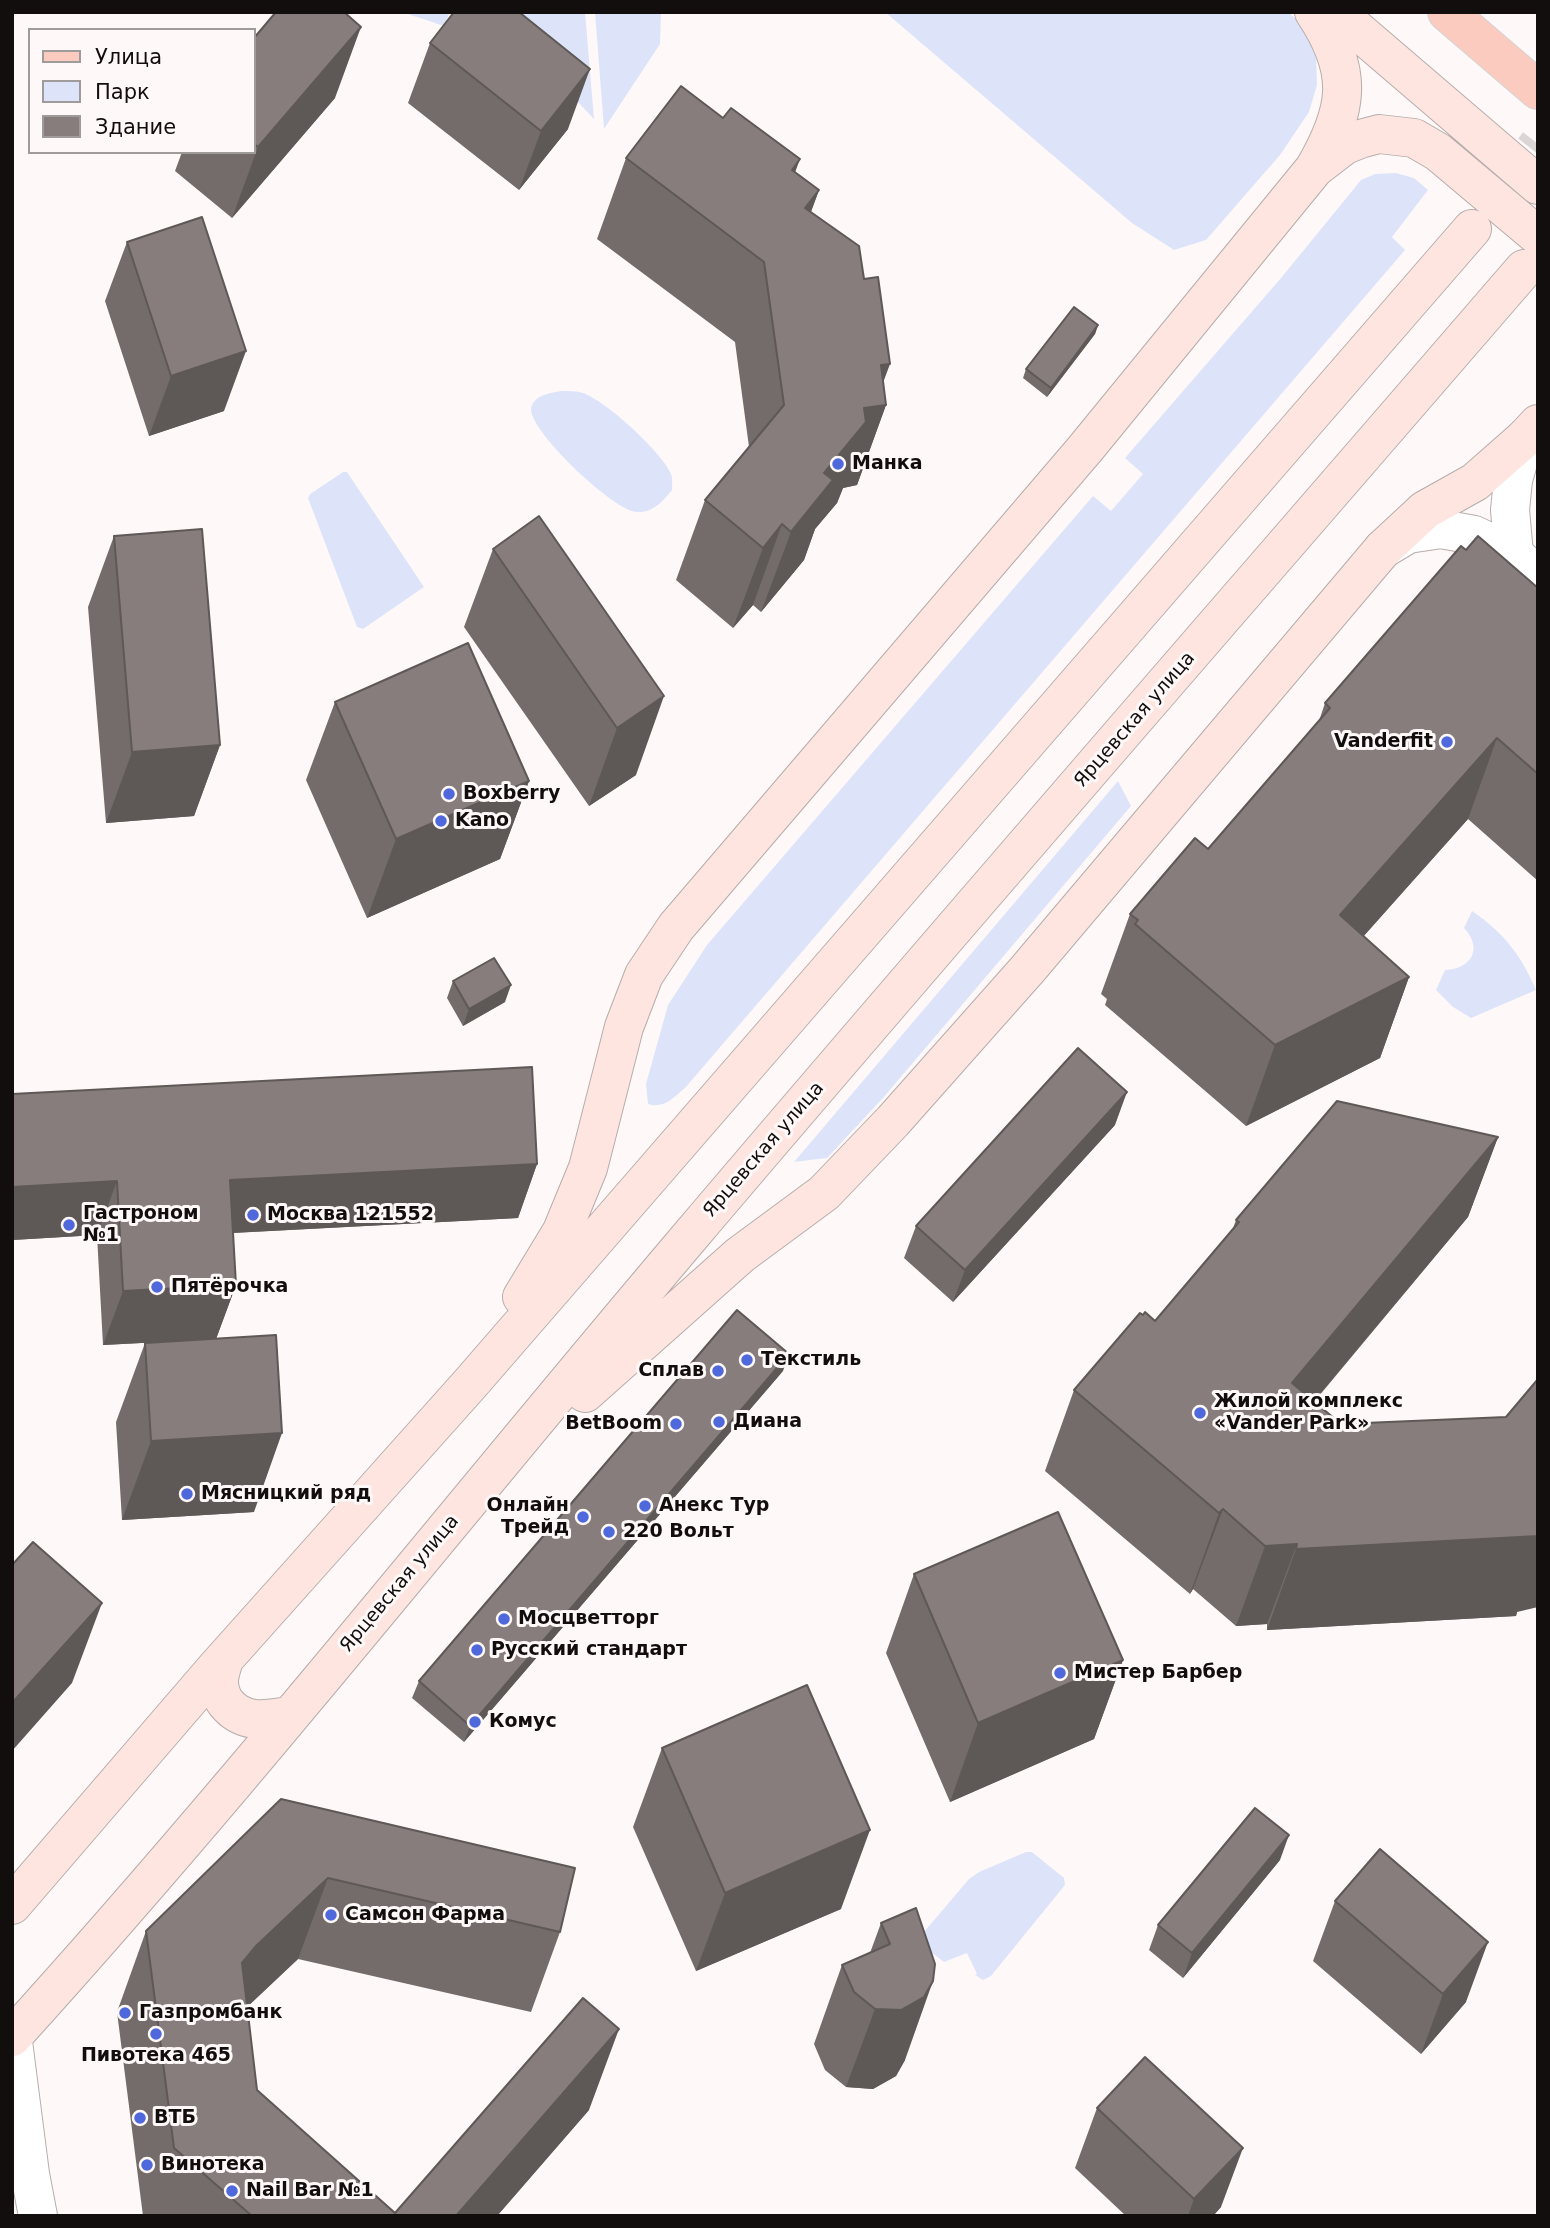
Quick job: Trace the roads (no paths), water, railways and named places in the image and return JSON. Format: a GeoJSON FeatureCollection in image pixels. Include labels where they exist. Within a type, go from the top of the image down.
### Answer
{"type":"FeatureCollection","features":[{"type":"Feature","properties":{"kind":"main road"},"geometry":{"type":"LineString","coordinates":[[469,1385],[562,1231],[588,1168],[624,1027],[644,975],[676,927],[1085,449],[1314,169],[1332,138],[1343,98],[1337,54],[1314,12]]}},
{"type":"Feature","properties":{"kind":"main road"},"geometry":{"type":"LineString","coordinates":[[1336,12],[1538,185]]}},
{"type":"Feature","properties":{"kind":"main road"},"geometry":{"type":"LineString","coordinates":[[1447,12],[1538,90]]}},
{"type":"Feature","properties":{"kind":"main road"},"geometry":{"type":"LineString","coordinates":[[1314,169],[1345,145],[1360,139],[1380,134],[1414,138],[1438,152],[1531,252]]}},
{"type":"Feature","properties":{"kind":"main road"},"geometry":{"type":"LineString","coordinates":[[12,1905],[224,1660],[469,1385],[1472,229]]}},
{"type":"Feature","properties":{"kind":"main road","name":"Ярцевская улица"},"geometry":{"type":"LineString","coordinates":[[13,2035],[84,1957],[492,1475],[690,1236],[1531,252]]}},
{"type":"Feature","properties":{"kind":"main road"},"geometry":{"type":"LineString","coordinates":[[492,1475],[740,1255],[824,1193],[1027,970],[1383,549],[1425,510],[1475,482],[1532,431]]}},
{"type":"Feature","properties":{"kind":"main road"},"geometry":{"type":"LineString","coordinates":[[224,1660],[219,1682],[223,1698],[232,1710],[246,1719],[262,1721],[288,1716]]}},
{"type":"Feature","properties":{"kind":"street"},"geometry":{"type":"LineString","coordinates":[[1526,565],[1510,510],[1513,480],[1532,431]]}},
{"type":"Feature","properties":{"kind":"street"},"geometry":{"type":"LineString","coordinates":[[1383,549],[1408,534],[1441,529],[1474,536],[1526,565]]}},
{"type":"Feature","properties":{"kind":"street"},"geometry":{"type":"LineString","coordinates":[[13,2035],[30,2174],[38,2216]]}},
{"type":"Feature","properties":{"kind":"street"},"geometry":{"type":"LineString","coordinates":[[12,2170],[19,2152],[24,2117]]}},
{"type":"Feature","properties":{"kind":"tunnel"},"geometry":{"type":"LineString","coordinates":[[1498,195],[1538,144]]}},
{"type":"Feature","properties":{"kind":"place","name":"Манка"},"geometry":{"type":"Point","coordinates":[838,464]}},
{"type":"Feature","properties":{"kind":"place","name":"Vanderfit"},"geometry":{"type":"Point","coordinates":[1447,742]}},
{"type":"Feature","properties":{"kind":"place","name":"Boxberry"},"geometry":{"type":"Point","coordinates":[449,794]}},
{"type":"Feature","properties":{"kind":"place","name":"Kano"},"geometry":{"type":"Point","coordinates":[441,821]}},
{"type":"Feature","properties":{"kind":"place","name":"Москва 121552"},"geometry":{"type":"Point","coordinates":[253,1215]}},
{"type":"Feature","properties":{"kind":"place","name":"Гастроном №1"},"geometry":{"type":"Point","coordinates":[69,1225]}},
{"type":"Feature","properties":{"kind":"place","name":"Пятёрочка"},"geometry":{"type":"Point","coordinates":[157,1287]}},
{"type":"Feature","properties":{"kind":"place","name":"Текстиль"},"geometry":{"type":"Point","coordinates":[747,1360]}},
{"type":"Feature","properties":{"kind":"place","name":"Сплав"},"geometry":{"type":"Point","coordinates":[718,1371]}},
{"type":"Feature","properties":{"kind":"place","name":"Жилой комплекс «Vander Park»"},"geometry":{"type":"Point","coordinates":[1200,1413]}},
{"type":"Feature","properties":{"kind":"place","name":"Диана"},"geometry":{"type":"Point","coordinates":[719,1422]}},
{"type":"Feature","properties":{"kind":"place","name":"BetBoom"},"geometry":{"type":"Point","coordinates":[676,1424]}},
{"type":"Feature","properties":{"kind":"place","name":"Мясницкий ряд"},"geometry":{"type":"Point","coordinates":[187,1494]}},
{"type":"Feature","properties":{"kind":"place","name":"Анекс Тур"},"geometry":{"type":"Point","coordinates":[645,1506]}},
{"type":"Feature","properties":{"kind":"place","name":"Онлайн Трейд"},"geometry":{"type":"Point","coordinates":[583,1517]}},
{"type":"Feature","properties":{"kind":"place","name":"220 Вольт"},"geometry":{"type":"Point","coordinates":[609,1532]}},
{"type":"Feature","properties":{"kind":"place","name":"Мосцветторг"},"geometry":{"type":"Point","coordinates":[504,1619]}},
{"type":"Feature","properties":{"kind":"place","name":"Русский стандарт"},"geometry":{"type":"Point","coordinates":[477,1650]}},
{"type":"Feature","properties":{"kind":"place","name":"Мистер Барбер"},"geometry":{"type":"Point","coordinates":[1060,1673]}},
{"type":"Feature","properties":{"kind":"place","name":"Комус"},"geometry":{"type":"Point","coordinates":[475,1722]}},
{"type":"Feature","properties":{"kind":"place","name":"Самсон Фарма"},"geometry":{"type":"Point","coordinates":[331,1915]}},
{"type":"Feature","properties":{"kind":"place","name":"Газпромбанк"},"geometry":{"type":"Point","coordinates":[125,2013]}},
{"type":"Feature","properties":{"kind":"place","name":"Пивотека 465"},"geometry":{"type":"Point","coordinates":[156,2034]}},
{"type":"Feature","properties":{"kind":"place","name":"ВТБ"},"geometry":{"type":"Point","coordinates":[140,2118]}},
{"type":"Feature","properties":{"kind":"place","name":"Винотека"},"geometry":{"type":"Point","coordinates":[147,2165]}},
{"type":"Feature","properties":{"kind":"place","name":"Nail Bar №1"},"geometry":{"type":"Point","coordinates":[232,2191]}}]}
